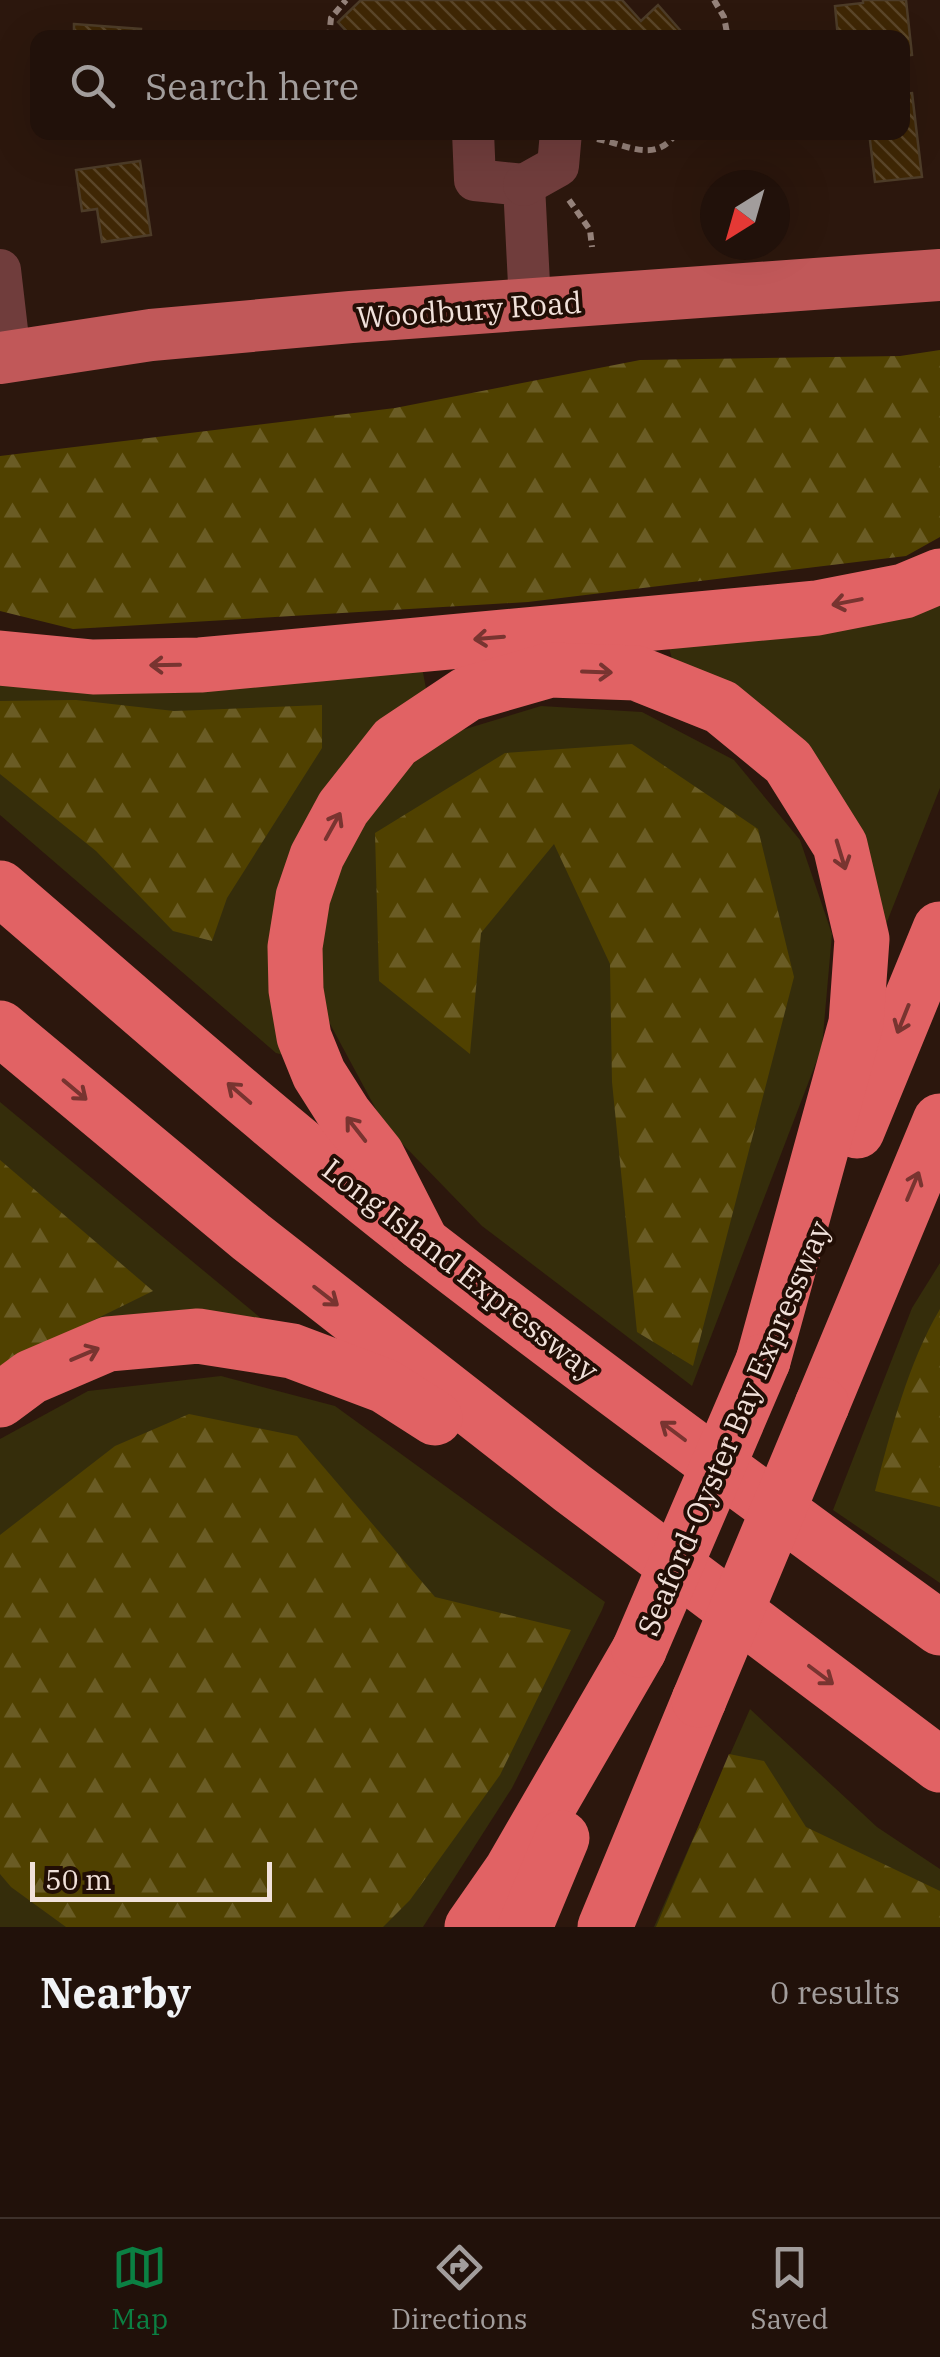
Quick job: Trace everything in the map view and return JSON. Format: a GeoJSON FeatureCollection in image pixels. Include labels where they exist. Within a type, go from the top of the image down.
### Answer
{"type":"FeatureCollection","features":[{"type":"Feature","properties":{"kind":"highway"},"geometry":{"type":"LineString","coordinates":[[0,658],[93,667],[200,665],[817,608],[904,591],[940,576]]}},
{"type":"Feature","properties":{"kind":"highway"},"geometry":{"type":"LineString","coordinates":[[422,1243],[377,1155],[319,1074],[304,1037],[296,990],[295,947],[303,897],[317,856],[342,808],[396,742],[466,694],[550,670],[636,674],[721,706],[788,762],[840,845],[862,940],[856,1022],[762,1360]]}},
{"type":"Feature","properties":{"kind":"highway","name":"Long Island Expressway"},"geometry":{"type":"LineString","coordinates":[[0,888],[290,1137],[422,1243],[940,1628]]}},
{"type":"Feature","properties":{"kind":"highway","name":"Seaford-Oyster Bay Expressway"},"geometry":{"type":"LineString","coordinates":[[525,1927],[940,928]]}},
{"type":"Feature","properties":{"kind":"highway"},"geometry":{"type":"LineString","coordinates":[[0,1028],[250,1237],[572,1488],[940,1765]]}},
{"type":"Feature","properties":{"kind":"highway"},"geometry":{"type":"LineString","coordinates":[[605,1927],[940,1121]]}},
{"type":"Feature","properties":{"kind":"highway"},"geometry":{"type":"LineString","coordinates":[[822,1405],[940,1217]]}},
{"type":"Feature","properties":{"kind":"highway"},"geometry":{"type":"LineString","coordinates":[[0,1400],[31,1377],[108,1344],[198,1336],[292,1351],[385,1386],[743,1616]]}},
{"type":"Feature","properties":{"kind":"highway"},"geometry":{"type":"LineString","coordinates":[[807,1532],[940,1598]]}},
{"type":"Feature","properties":{"kind":"highway"},"geometry":{"type":"LineString","coordinates":[[472,1927],[511,1870],[639,1650]]}},
{"type":"Feature","properties":{"kind":"main road","name":"Woodbury Road"},"geometry":{"type":"LineString","coordinates":[[5,357],[151,335],[940,275]]}},
{"type":"Feature","properties":{"kind":"street"},"geometry":{"type":"LineString","coordinates":[[473,140],[475,180],[524,185],[558,166],[574,140]]}},
{"type":"Feature","properties":{"kind":"street"},"geometry":{"type":"LineString","coordinates":[[524,185],[530,304]]}},
{"type":"Feature","properties":{"kind":"street"},"geometry":{"type":"LineString","coordinates":[[0,270],[5,357]]}},
{"type":"Feature","properties":{"kind":"path"},"geometry":{"type":"LineString","coordinates":[[329,30],[330,18],[346,0]]}},
{"type":"Feature","properties":{"kind":"path"},"geometry":{"type":"LineString","coordinates":[[714,0],[726,30]]}},
{"type":"Feature","properties":{"kind":"path"},"geometry":{"type":"LineString","coordinates":[[596,140],[638,151],[657,149],[672,140]]}},
{"type":"Feature","properties":{"kind":"shaded area"},"geometry":{"type":"Polygon","coordinates":[[[940,600],[940,788],[873,957],[847,836],[677,677],[668,644],[940,600]]]}},
{"type":"Feature","properties":{"kind":"shaded area"},"geometry":{"type":"Polygon","coordinates":[[[421,662],[428,699],[358,751],[287,1056],[276,1053],[0,815],[0,678],[421,662]]]}},
{"type":"Feature","properties":{"kind":"shaded area"},"geometry":{"type":"Polygon","coordinates":[[[541,706],[642,712],[734,760],[800,840],[832,934],[822,1047],[692,1386],[482,1226],[385,1126],[322,1009],[321,900],[371,798],[449,734],[541,706]]]}},
{"type":"Feature","properties":{"kind":"shaded area"},"geometry":{"type":"Polygon","coordinates":[[[0,1102],[274,1329],[0,1387],[0,1102]]]}},
{"type":"Feature","properties":{"kind":"shaded area"},"geometry":{"type":"Polygon","coordinates":[[[940,1263],[940,1583],[833,1510],[912,1308],[940,1263]]]}},
{"type":"Feature","properties":{"kind":"shaded area"},"geometry":{"type":"Polygon","coordinates":[[[221,1376],[335,1406],[605,1602],[602,1610],[512,1788],[423,1927],[0,1927],[0,1439],[88,1391],[221,1376]]]}},
{"type":"Feature","properties":{"kind":"shaded area"},"geometry":{"type":"Polygon","coordinates":[[[750,1709],[877,1827],[940,1869],[940,1927],[654,1927],[750,1709]]]}},
{"type":"Feature","properties":{"kind":"green space"},"geometry":{"type":"Polygon","coordinates":[[[940,350],[940,537],[906,556],[528,602],[73,629],[0,611],[0,456],[395,408],[640,360],[900,356],[940,350]]]}},
{"type":"Feature","properties":{"kind":"green space"},"geometry":{"type":"Polygon","coordinates":[[[76,700],[174,711],[322,705],[322,748],[227,898],[212,941],[173,931],[96,851],[0,774],[0,701],[76,700]]]}},
{"type":"Feature","properties":{"kind":"green space"},"geometry":{"type":"Polygon","coordinates":[[[632,744],[758,829],[794,977],[693,1366],[637,1332],[612,1082],[610,964],[554,844],[481,933],[470,1054],[379,981],[375,833],[505,753],[632,744]]]}},
{"type":"Feature","properties":{"kind":"green space"},"geometry":{"type":"Polygon","coordinates":[[[0,1160],[153,1291],[0,1366],[0,1160]]]}},
{"type":"Feature","properties":{"kind":"green space"},"geometry":{"type":"Polygon","coordinates":[[[940,1309],[940,1507],[875,1491],[910,1374],[940,1309]]]}},
{"type":"Feature","properties":{"kind":"green space"},"geometry":{"type":"Polygon","coordinates":[[[189,1414],[297,1436],[435,1597],[571,1630],[500,1775],[410,1900],[383,1927],[66,1927],[11,1887],[0,1874],[0,1535],[115,1446],[189,1414]]]}},
{"type":"Feature","properties":{"kind":"green space"},"geometry":{"type":"Polygon","coordinates":[[[729,1754],[764,1761],[806,1827],[940,1891],[940,1927],[656,1927],[729,1754]]]}},
{"type":"Feature","properties":{"kind":"building"},"geometry":{"type":"Polygon","coordinates":[[[361,0],[622,0],[641,21],[658,5],[680,30],[346,30],[338,22],[361,0]]]}},
{"type":"Feature","properties":{"kind":"building"},"geometry":{"type":"Polygon","coordinates":[[[906,0],[909,30],[837,30],[835,6],[906,0]]]}},
{"type":"Feature","properties":{"kind":"building"},"geometry":{"type":"Polygon","coordinates":[[[74,24],[141,29],[141,30],[74,30],[74,24]]]}},
{"type":"Feature","properties":{"kind":"building"},"geometry":{"type":"Polygon","coordinates":[[[910,93],[922,177],[875,182],[870,140],[910,140],[910,93]]]}},
{"type":"Feature","properties":{"kind":"building"},"geometry":{"type":"Polygon","coordinates":[[[140,161],[151,235],[102,242],[97,209],[82,211],[76,170],[140,161]]]}}]}
